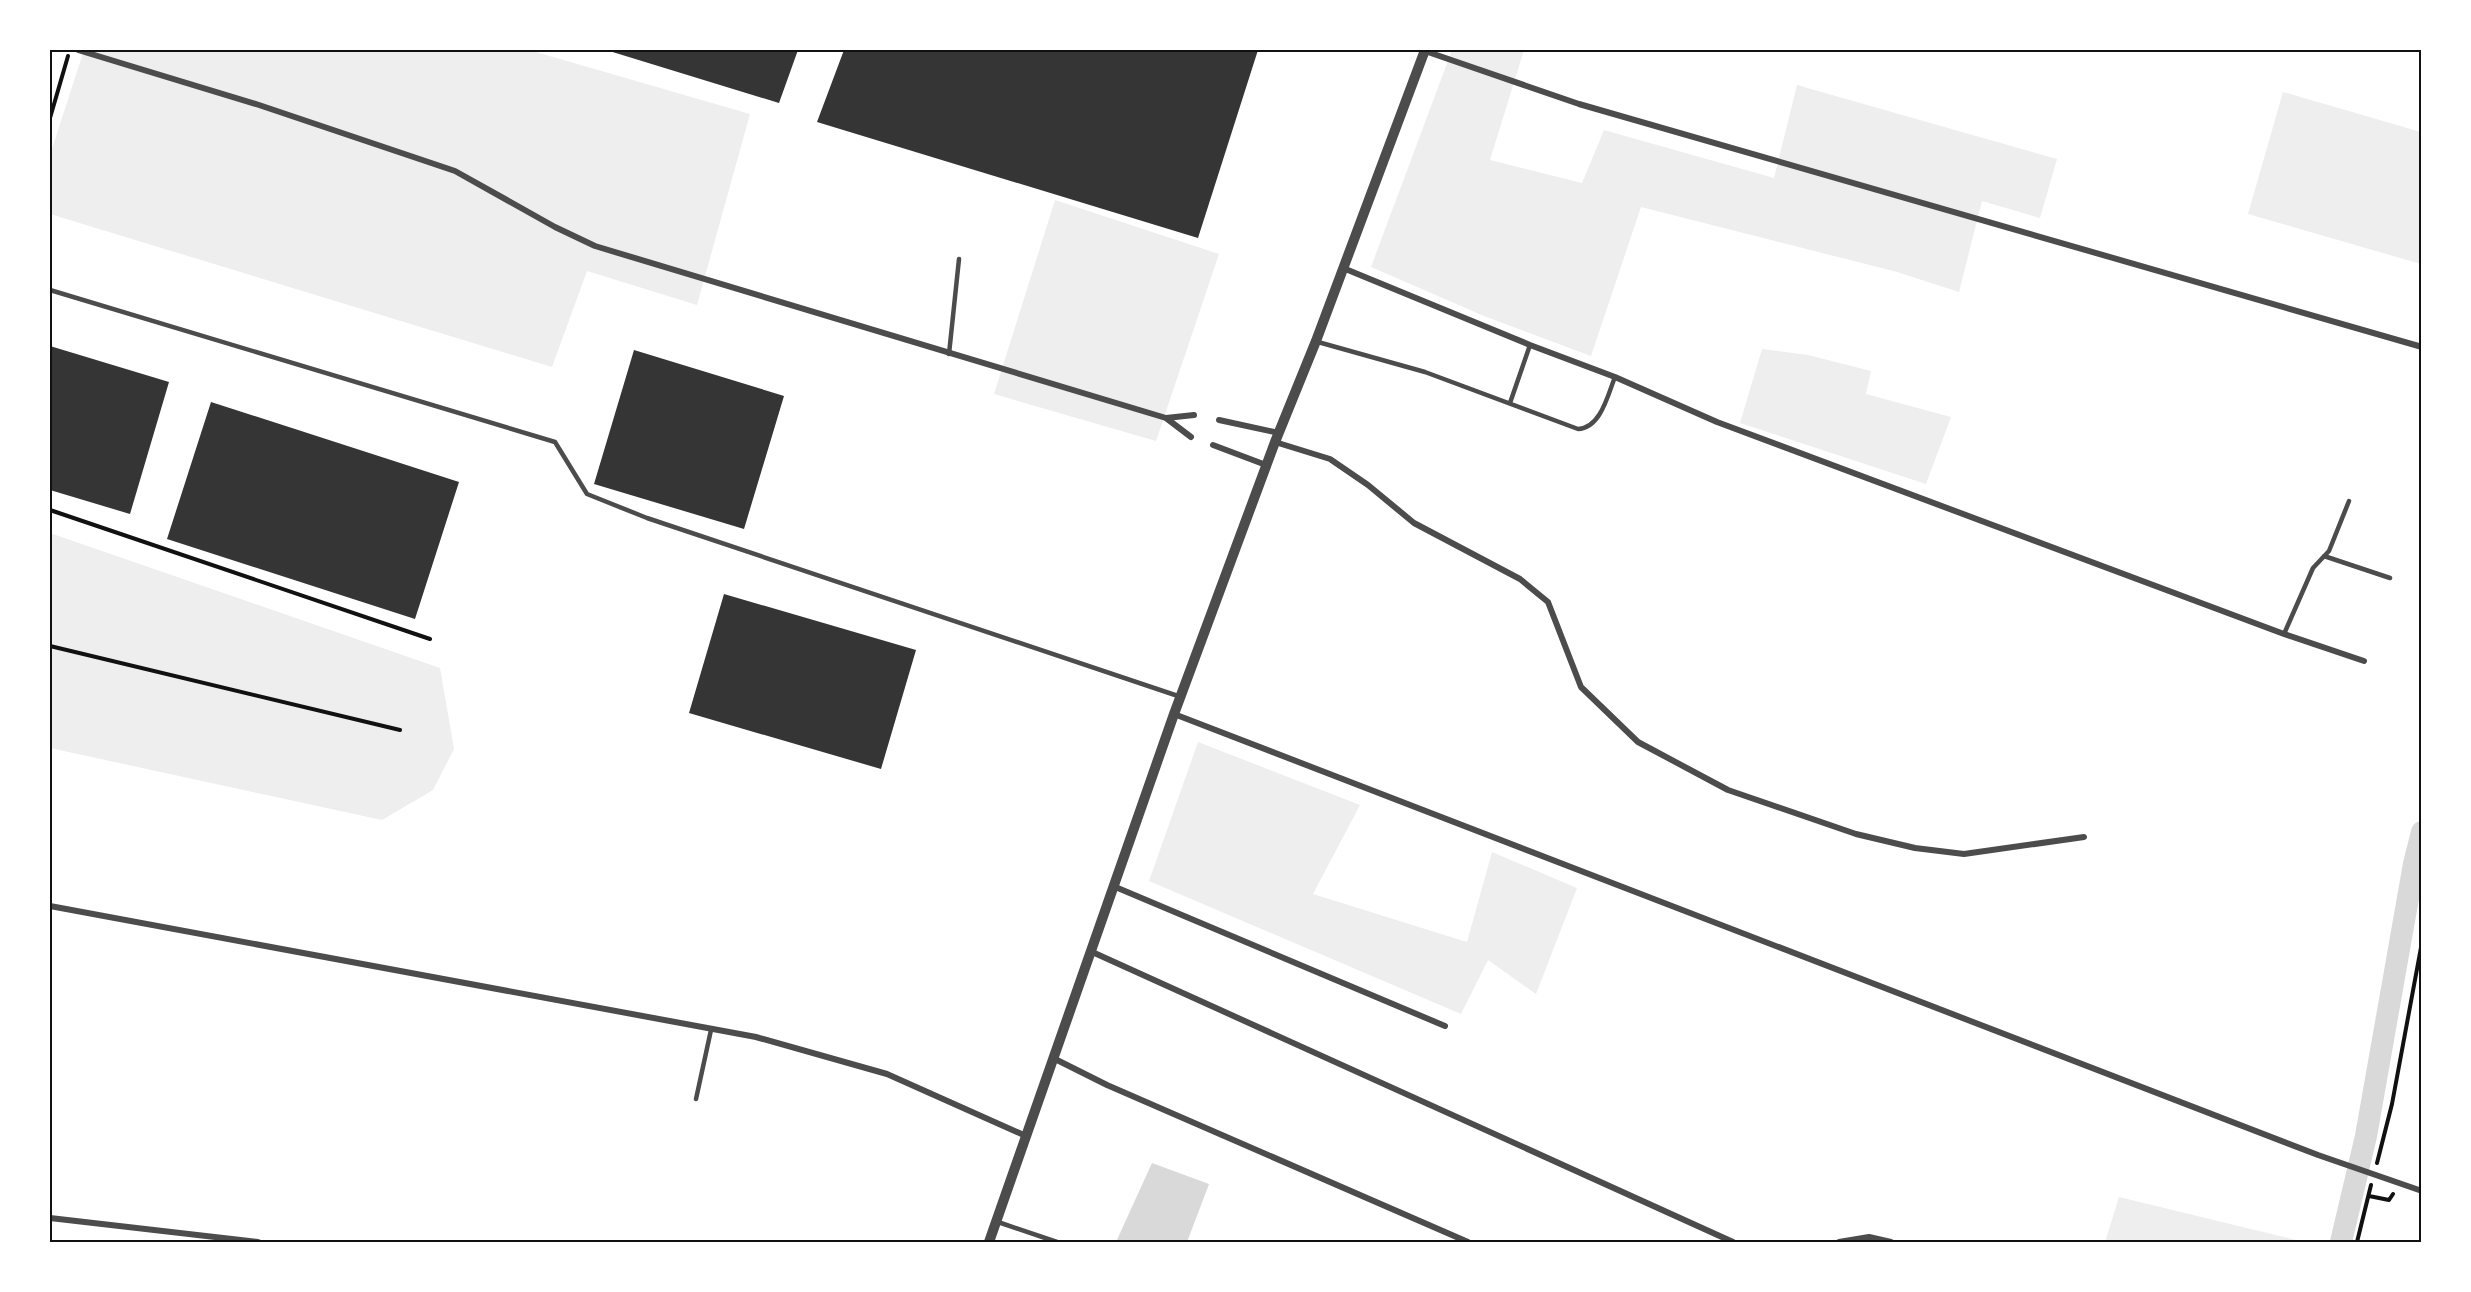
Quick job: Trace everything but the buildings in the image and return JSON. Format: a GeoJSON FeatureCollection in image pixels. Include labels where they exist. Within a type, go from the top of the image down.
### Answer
{"type":"FeatureCollection","features":[{"type":"Feature","properties":{"kind":"street"},"geometry":{"type":"LineString","coordinates":[[78,50],[260,105],[455,171],[555,227],[595,246],[1166,418],[1191,437]]}},
{"type":"Feature","properties":{"kind":"street"},"geometry":{"type":"LineString","coordinates":[[989,1242],[1174,714],[1266,465],[1316,341],[1425,50],[1579,104],[2421,347]]}},
{"type":"Feature","properties":{"kind":"street"},"geometry":{"type":"LineString","coordinates":[[1342,267],[1530,345],[1615,377],[1717,422],[2364,662]]}},
{"type":"Feature","properties":{"kind":"street"},"geometry":{"type":"LineString","coordinates":[[1166,418],[1194,415]]}},
{"type":"Feature","properties":{"kind":"street"},"geometry":{"type":"LineString","coordinates":[[1219,420],[1277,437],[1330,459],[1368,485],[1414,523],[1520,579],[1548,602],[1581,687],[1638,742],[1728,790],[1856,834],[1915,848],[1964,854],[2084,837]]}},
{"type":"Feature","properties":{"kind":"street"},"geometry":{"type":"LineString","coordinates":[[1213,445],[1266,465]]}},
{"type":"Feature","properties":{"kind":"street"},"geometry":{"type":"LineString","coordinates":[[1174,714],[2318,1155],[2421,1191]]}},
{"type":"Feature","properties":{"kind":"street"},"geometry":{"type":"LineString","coordinates":[[1113,886],[1445,1026]]}},
{"type":"Feature","properties":{"kind":"street"},"geometry":{"type":"LineString","coordinates":[[50,906],[756,1037],[871,1068],[924,1089],[1026,1136]]}},
{"type":"Feature","properties":{"kind":"street"},"geometry":{"type":"LineString","coordinates":[[1090,951],[1733,1242]]}},
{"type":"Feature","properties":{"kind":"street"},"geometry":{"type":"LineString","coordinates":[[1053,1058],[1107,1085],[1468,1242]]}},
{"type":"Feature","properties":{"kind":"street"},"geometry":{"type":"LineString","coordinates":[[50,1218],[258,1242]]}},
{"type":"Feature","properties":{"kind":"street"},"geometry":{"type":"LineString","coordinates":[[1839,1242],[1869,1237],[1891,1242]]}},
{"type":"Feature","properties":{"kind":"lane"},"geometry":{"type":"LineString","coordinates":[[949,354],[959,259]]}},
{"type":"Feature","properties":{"kind":"lane"},"geometry":{"type":"LineString","coordinates":[[50,290],[555,442],[587,494],[647,518],[1181,697]]}},
{"type":"Feature","properties":{"kind":"lane"},"geometry":{"type":"LineString","coordinates":[[1316,341],[1425,372],[1578,429],[1585,428],[1599,416],[1615,377]]}},
{"type":"Feature","properties":{"kind":"lane"},"geometry":{"type":"LineString","coordinates":[[1510,403],[1530,345]]}},
{"type":"Feature","properties":{"kind":"lane"},"geometry":{"type":"LineString","coordinates":[[2284,634],[2313,568],[2324,556],[2337,535],[2349,501]]}},
{"type":"Feature","properties":{"kind":"lane"},"geometry":{"type":"LineString","coordinates":[[2324,556],[2390,578]]}},
{"type":"Feature","properties":{"kind":"lane"},"geometry":{"type":"LineString","coordinates":[[696,1099],[711,1030]]}},
{"type":"Feature","properties":{"kind":"lane"},"geometry":{"type":"LineString","coordinates":[[996,1221],[1058,1242]]}},
{"type":"Feature","properties":{"kind":"path"},"geometry":{"type":"LineString","coordinates":[[50,118],[70,50]]}},
{"type":"Feature","properties":{"kind":"path"},"geometry":{"type":"LineString","coordinates":[[50,510],[430,639]]}},
{"type":"Feature","properties":{"kind":"path"},"geometry":{"type":"LineString","coordinates":[[50,646],[400,730]]}},
{"type":"Feature","properties":{"kind":"path"},"geometry":{"type":"LineString","coordinates":[[2374,1173],[2392,1104],[2421,942]]}},
{"type":"Feature","properties":{"kind":"path"},"geometry":{"type":"LineString","coordinates":[[2357,1242],[2372,1185]]}},
{"type":"Feature","properties":{"kind":"shaded area"},"geometry":{"type":"Polygon","coordinates":[[[84,50],[529,50],[750,114],[697,305],[587,271],[552,367],[50,214],[50,155],[84,50]]]}},
{"type":"Feature","properties":{"kind":"shaded area"},"geometry":{"type":"Polygon","coordinates":[[[1452,50],[1524,50],[1490,160],[1582,183],[1604,130],[1774,178],[1797,85],[2057,159],[2040,218],[1982,201],[1959,292],[1897,272],[1641,207],[1591,356],[1484,316],[1371,267],[1452,50]]]}},
{"type":"Feature","properties":{"kind":"shaded area"},"geometry":{"type":"Polygon","coordinates":[[[2283,92],[2421,132],[2421,264],[2248,214],[2283,92]]]}},
{"type":"Feature","properties":{"kind":"shaded area"},"geometry":{"type":"Polygon","coordinates":[[[1055,200],[1219,254],[1156,441],[994,394],[1055,200]]]}},
{"type":"Feature","properties":{"kind":"shaded area"},"geometry":{"type":"Polygon","coordinates":[[[1762,349],[1808,355],[1871,371],[1866,394],[1951,417],[1926,484],[1740,423],[1762,349]]]}},
{"type":"Feature","properties":{"kind":"shaded area"},"geometry":{"type":"Polygon","coordinates":[[[50,533],[440,668],[454,749],[433,790],[382,820],[50,748],[50,533]]]}},
{"type":"Feature","properties":{"kind":"shaded area"},"geometry":{"type":"Polygon","coordinates":[[[1198,742],[1360,805],[1313,894],[1467,942],[1492,852],[1577,888],[1536,994],[1488,960],[1461,1014],[1149,881],[1198,742]]]}},
{"type":"Feature","properties":{"kind":"shaded area"},"geometry":{"type":"Polygon","coordinates":[[[1152,1163],[1209,1184],[1187,1242],[1116,1242],[1152,1163]]]}},
{"type":"Feature","properties":{"kind":"shaded area"},"geometry":{"type":"Polygon","coordinates":[[[2119,1197],[2304,1242],[2105,1242],[2119,1197]]]}},
{"type":"Feature","properties":{"kind":"waterway"},"geometry":{"type":"LineString","coordinates":[[2341,1242],[2366,1136],[2414,864],[2422,832]]}}]}
